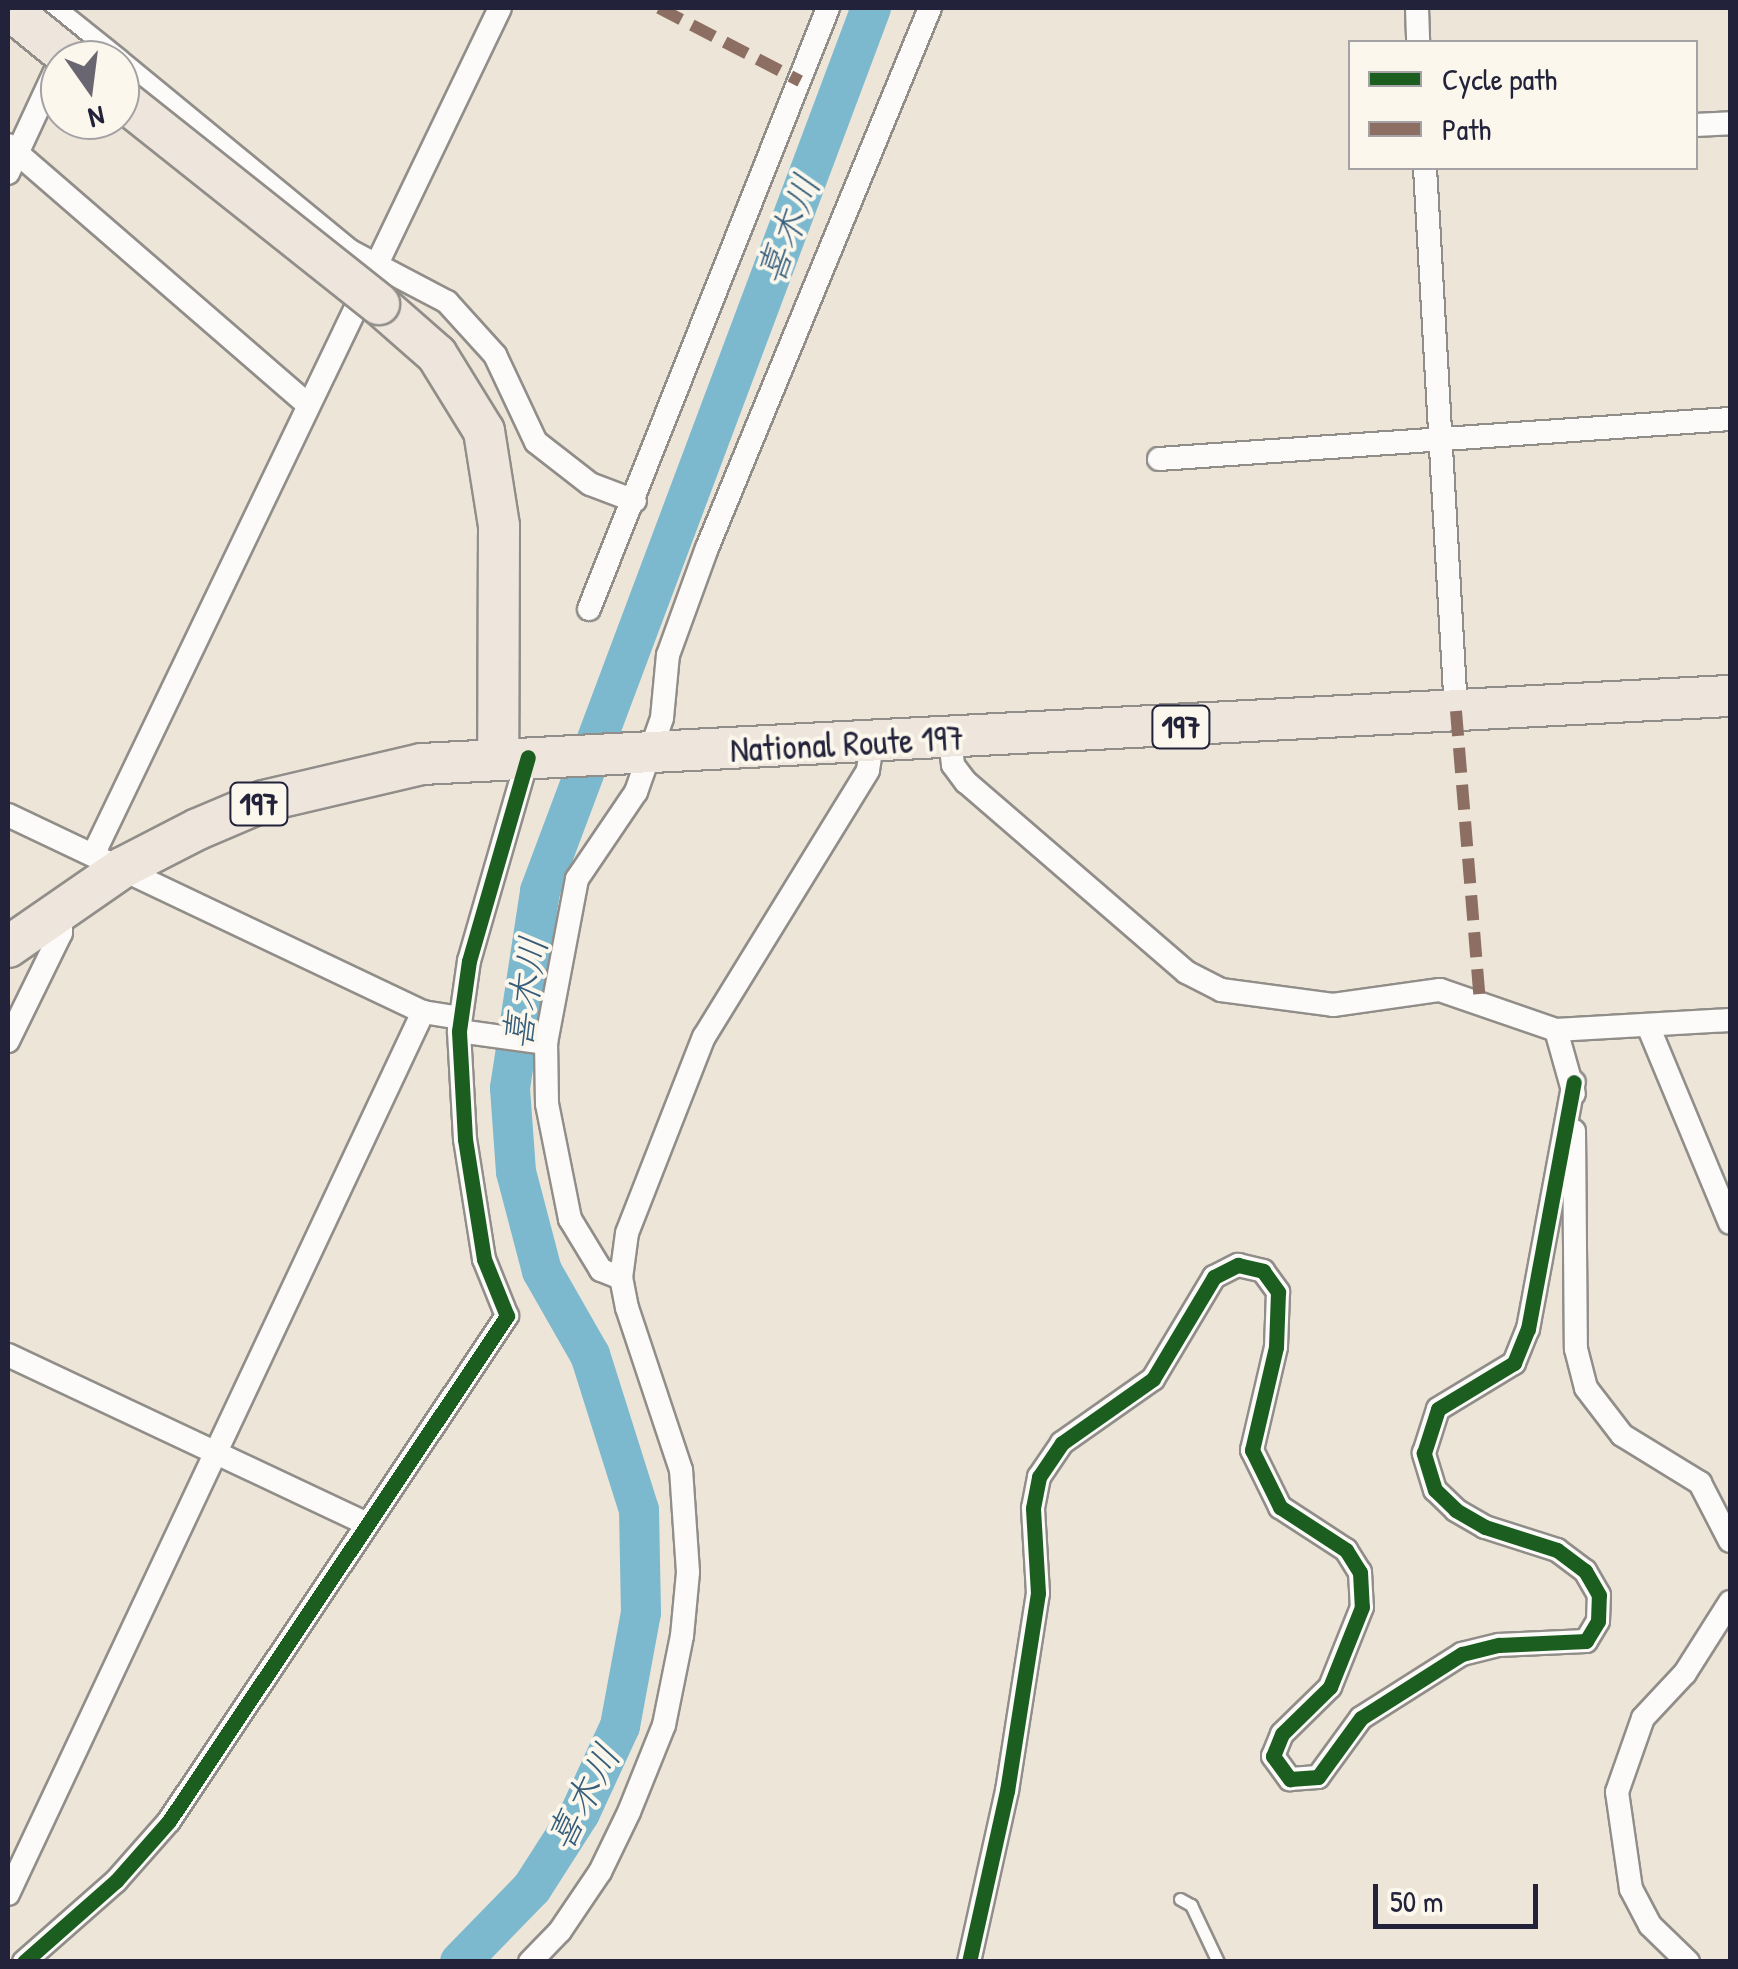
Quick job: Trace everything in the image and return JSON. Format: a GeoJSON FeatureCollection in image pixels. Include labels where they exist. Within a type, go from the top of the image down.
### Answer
{"type":"FeatureCollection","features":[{"type":"Feature","properties":{"kind":"highway"},"geometry":{"type":"LineString","coordinates":[[8,8],[78,31]]}},
{"type":"Feature","properties":{"kind":"highway"},"geometry":{"type":"LineString","coordinates":[[140,114],[437,354],[484,431],[499,526],[523,758]]}},
{"type":"Feature","properties":{"kind":"highway","name":"National Route 197"},"geometry":{"type":"LineString","coordinates":[[8,947],[61,906],[108,861],[264,801],[376,772],[523,758],[950,740],[1730,696]]}},
{"type":"Feature","properties":{"kind":"street"},"geometry":{"type":"LineString","coordinates":[[53,8],[78,31]]}},
{"type":"Feature","properties":{"kind":"street"},"geometry":{"type":"LineString","coordinates":[[108,861],[308,406],[500,8]]}},
{"type":"Feature","properties":{"kind":"street"},"geometry":{"type":"LineString","coordinates":[[589,608],[635,501],[828,8]]}},
{"type":"Feature","properties":{"kind":"street"},"geometry":{"type":"LineString","coordinates":[[621,1278],[601,1270],[570,1219],[551,1136],[541,1042],[577,878],[636,792],[641,754],[668,655],[707,548],[930,8]]}},
{"type":"Feature","properties":{"kind":"street"},"geometry":{"type":"LineString","coordinates":[[1417,8],[1418,40]]}},
{"type":"Feature","properties":{"kind":"street"},"geometry":{"type":"LineString","coordinates":[[140,78],[350,251],[377,261],[447,302],[495,355],[536,442],[590,484],[635,501]]}},
{"type":"Feature","properties":{"kind":"street"},"geometry":{"type":"LineString","coordinates":[[40,100],[11,157],[308,406]]}},
{"type":"Feature","properties":{"kind":"street"},"geometry":{"type":"LineString","coordinates":[[1698,125],[1730,123]]}},
{"type":"Feature","properties":{"kind":"street"},"geometry":{"type":"LineString","coordinates":[[1425,170],[1456,711]]}},
{"type":"Feature","properties":{"kind":"street"},"geometry":{"type":"LineString","coordinates":[[1159,459],[1443,435],[1730,418]]}},
{"type":"Feature","properties":{"kind":"street"},"geometry":{"type":"LineString","coordinates":[[950,740],[953,765],[966,782],[1186,972],[1221,990],[1332,1004],[1440,990],[1556,1030],[1730,1020]]}},
{"type":"Feature","properties":{"kind":"street"},"geometry":{"type":"LineString","coordinates":[[530,1962],[580,1902],[629,1812],[664,1725],[682,1636],[688,1572],[681,1470],[621,1278],[627,1233],[704,1036],[868,770],[872,744]]}},
{"type":"Feature","properties":{"kind":"street"},"geometry":{"type":"LineString","coordinates":[[24,1962],[116,1881],[169,1820],[506,1316],[484,1259],[465,1139],[463,1027],[469,960],[523,758]]}},
{"type":"Feature","properties":{"kind":"street"},"geometry":{"type":"LineString","coordinates":[[8,814],[423,1012],[463,1027],[541,1042]]}},
{"type":"Feature","properties":{"kind":"street"},"geometry":{"type":"LineString","coordinates":[[8,1041],[61,933],[61,906]]}},
{"type":"Feature","properties":{"kind":"street"},"geometry":{"type":"LineString","coordinates":[[8,1894],[423,1012]]}},
{"type":"Feature","properties":{"kind":"street"},"geometry":{"type":"LineString","coordinates":[[1648,1026],[1730,1223]]}},
{"type":"Feature","properties":{"kind":"street"},"geometry":{"type":"LineString","coordinates":[[1556,1030],[1574,1082],[1576,1349],[1586,1388],[1622,1436],[1700,1483],[1730,1541]]}},
{"type":"Feature","properties":{"kind":"street"},"geometry":{"type":"LineString","coordinates":[[969,1962],[1007,1791],[1038,1593],[1033,1508],[1039,1477],[1062,1443],[1153,1378],[1214,1277],[1238,1265],[1262,1271],[1278,1292],[1276,1347],[1252,1450],[1256,1464],[1280,1507],[1346,1550],[1360,1572],[1362,1607],[1330,1687],[1282,1734],[1273,1756],[1290,1779],[1318,1777],[1361,1718],[1462,1654],[1499,1645],[1586,1641],[1598,1621],[1599,1594],[1585,1571],[1558,1550],[1456,1510],[1436,1490],[1424,1453],[1438,1409],[1488,1385],[1514,1363],[1521,1346],[1574,1082]]}},
{"type":"Feature","properties":{"kind":"street"},"geometry":{"type":"LineString","coordinates":[[8,1355],[367,1524]]}},
{"type":"Feature","properties":{"kind":"street"},"geometry":{"type":"LineString","coordinates":[[1688,1962],[1650,1925],[1631,1889],[1618,1792],[1643,1718],[1685,1674],[1730,1602]]}},
{"type":"Feature","properties":{"kind":"lane"},"geometry":{"type":"LineString","coordinates":[[1180,1899],[1191,1905],[1218,1962]]}},
{"type":"Feature","properties":{"kind":"waterway","name":"喜木川"},"geometry":{"type":"LineString","coordinates":[[460,1962],[532,1888],[580,1813],[620,1726],[641,1613],[639,1510],[590,1355],[542,1271],[516,1172],[510,1088],[540,891],[871,8]]}},
{"type":"Feature","properties":{"kind":"marked path"},"geometry":{"type":"LineString","coordinates":[[659,8],[800,81]]}},
{"type":"Feature","properties":{"kind":"marked path"},"geometry":{"type":"LineString","coordinates":[[1456,711],[1480,1002]]}},
{"type":"Feature","properties":{"kind":"cycle path"},"geometry":{"type":"LineString","coordinates":[[24,1962],[116,1881],[169,1821],[507,1316],[484,1259],[465,1139],[459,1031],[469,961],[528,757]]}},
{"type":"Feature","properties":{"kind":"cycle path"},"geometry":{"type":"LineString","coordinates":[[969,1962],[1007,1791],[1038,1593],[1033,1508],[1039,1477],[1062,1443],[1153,1379],[1214,1277],[1238,1265],[1263,1271],[1278,1292],[1276,1347],[1252,1450],[1280,1507],[1346,1550],[1360,1572],[1362,1607],[1330,1687],[1282,1734],[1273,1756],[1290,1779],[1318,1777],[1361,1718],[1462,1654],[1499,1645],[1586,1641],[1598,1621],[1599,1595],[1585,1571],[1557,1550],[1485,1527],[1456,1510],[1435,1490],[1424,1453],[1438,1409],[1514,1363],[1528,1329],[1574,1082]]}}]}
